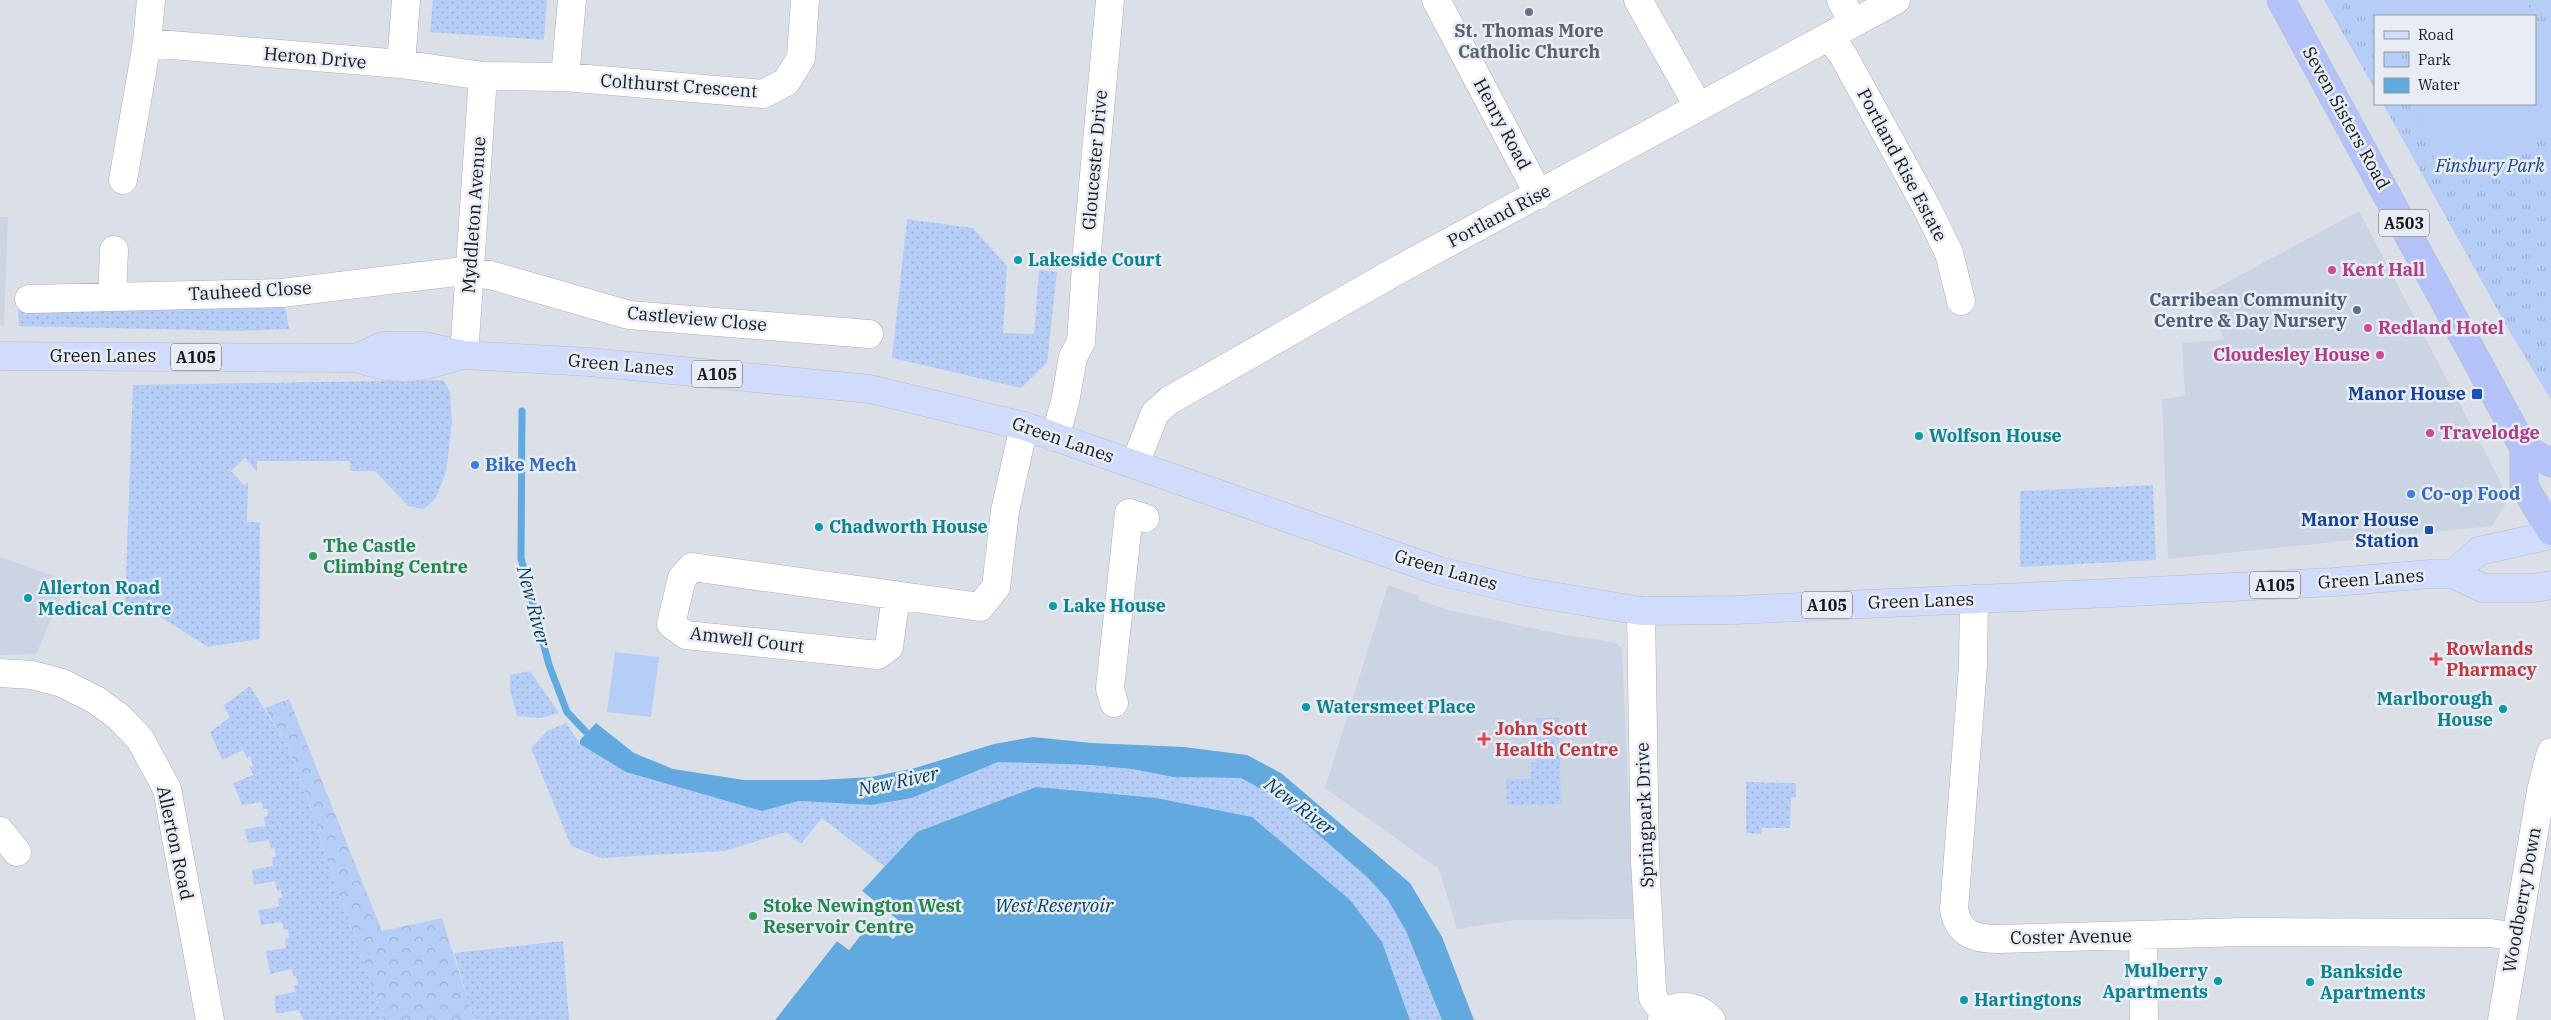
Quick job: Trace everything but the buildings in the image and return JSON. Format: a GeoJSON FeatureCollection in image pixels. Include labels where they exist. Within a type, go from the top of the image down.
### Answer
{"type":"FeatureCollection","features":[{"type":"Feature","properties":{"kind":"highway","name":"Seven Sisters Road"},"geometry":{"type":"LineString","coordinates":[[2281,0],[2524,448],[2524,486],[2551,531]]}},
{"type":"Feature","properties":{"kind":"highway"},"geometry":{"type":"LineString","coordinates":[[2524,448],[2551,463]]}},
{"type":"Feature","properties":{"kind":"main road","name":"Green Lanes"},"geometry":{"type":"LineString","coordinates":[[0,356],[356,358],[384,346],[424,346],[464,355],[590,362],[870,389],[1024,426],[1439,571],[1528,592],[1641,611],[1734,610],[2334,582],[2453,574],[2483,588],[2551,586]]}},
{"type":"Feature","properties":{"kind":"main road"},"geometry":{"type":"LineString","coordinates":[[2453,574],[2479,551],[2551,535]]}},
{"type":"Feature","properties":{"kind":"street"},"geometry":{"type":"LineString","coordinates":[[123,180],[147,43],[151,0]]}},
{"type":"Feature","properties":{"kind":"street"},"geometry":{"type":"LineString","coordinates":[[401,64],[406,0]]}},
{"type":"Feature","properties":{"kind":"street"},"geometry":{"type":"LineString","coordinates":[[565,77],[572,0]]}},
{"type":"Feature","properties":{"kind":"street","name":"Colthurst Crescent"},"geometry":{"type":"LineString","coordinates":[[483,76],[565,77],[763,94],[786,82],[801,58],[805,0]]}},
{"type":"Feature","properties":{"kind":"street","name":"Gloucester Drive"},"geometry":{"type":"LineString","coordinates":[[1055,437],[1065,402],[1073,357],[1081,342],[1110,0]]}},
{"type":"Feature","properties":{"kind":"street","name":"Henry Road"},"geometry":{"type":"LineString","coordinates":[[1436,0],[1540,195]]}},
{"type":"Feature","properties":{"kind":"street"},"geometry":{"type":"LineString","coordinates":[[1638,0],[1698,106]]}},
{"type":"Feature","properties":{"kind":"street","name":"Portland Rise"},"geometry":{"type":"LineString","coordinates":[[1135,464],[1155,413],[1170,400],[1396,271],[1540,195],[1698,106],[1828,37],[1847,12],[1896,0]]}},
{"type":"Feature","properties":{"kind":"street","name":"Portland Rise Estate"},"geometry":{"type":"LineString","coordinates":[[1828,37],[1843,55],[1928,210],[1949,253],[1961,301]]}},
{"type":"Feature","properties":{"kind":"street","name":"Heron Drive"},"geometry":{"type":"LineString","coordinates":[[147,43],[401,64],[483,76]]}},
{"type":"Feature","properties":{"kind":"street","name":"Myddleton Avenue"},"geometry":{"type":"LineString","coordinates":[[464,355],[483,76]]}},
{"type":"Feature","properties":{"kind":"street"},"geometry":{"type":"LineString","coordinates":[[112,296],[114,250]]}},
{"type":"Feature","properties":{"kind":"street","name":"Tauheed Close"},"geometry":{"type":"LineString","coordinates":[[29,298],[282,293],[455,272],[471,272]]}},
{"type":"Feature","properties":{"kind":"street","name":"Castleview Close"},"geometry":{"type":"LineString","coordinates":[[471,272],[490,275],[629,315],[869,334]]}},
{"type":"Feature","properties":{"kind":"street","name":"Amwell Court"},"geometry":{"type":"LineString","coordinates":[[896,596],[889,647],[878,655],[686,635],[671,624],[682,578],[692,567],[980,607],[996,587],[1005,511],[1024,426]]}},
{"type":"Feature","properties":{"kind":"street"},"geometry":{"type":"LineString","coordinates":[[1114,703],[1110,688],[1129,513],[1145,518]]}},
{"type":"Feature","properties":{"kind":"street","name":"Coster Avenue"},"geometry":{"type":"LineString","coordinates":[[1974,599],[1973,666],[1954,908],[1956,920],[1970,935],[1981,939],[1998,939],[2245,932],[2491,933],[2515,937]]}},
{"type":"Feature","properties":{"kind":"street","name":"Springpark Drive"},"geometry":{"type":"LineString","coordinates":[[1641,611],[1645,860],[1653,998],[1664,1017],[1675,1008],[1686,1007],[1703,1012],[1711,1020]]}},
{"type":"Feature","properties":{"kind":"street","name":"Allerton Road"},"geometry":{"type":"LineString","coordinates":[[0,673],[32,675],[62,683],[96,700],[119,717],[140,739],[167,789],[210,1020]]}},
{"type":"Feature","properties":{"kind":"street","name":"Woodberry Down"},"geometry":{"type":"LineString","coordinates":[[2502,1020],[2541,791],[2551,752]]}},
{"type":"Feature","properties":{"kind":"street"},"geometry":{"type":"LineString","coordinates":[[0,831],[18,852]]}},
{"type":"Feature","properties":{"kind":"street"},"geometry":{"type":"LineString","coordinates":[[2144,935],[2144,1020]]}},
{"type":"Feature","properties":{"kind":"shaded area"},"geometry":{"type":"Polygon","coordinates":[[[2359,211],[2509,498],[2492,526],[2168,559],[2162,399],[2185,396],[2182,343],[2225,340],[2202,296],[2359,211]]]}},
{"type":"Feature","properties":{"kind":"shaded area"},"geometry":{"type":"Polygon","coordinates":[[[0,217],[8,217],[4,326],[0,325],[0,217]]]}},
{"type":"Feature","properties":{"kind":"shaded area"},"geometry":{"type":"Polygon","coordinates":[[[0,557],[68,581],[36,654],[0,655],[0,557]]]}},
{"type":"Feature","properties":{"kind":"shaded area","name":"John Scott Health Centre"},"geometry":{"type":"Polygon","coordinates":[[[1388,585],[1419,596],[1419,600],[1449,610],[1564,635],[1614,642],[1622,648],[1634,919],[1516,920],[1457,929],[1439,869],[1325,788],[1388,585]]]}},
{"type":"Feature","properties":{"kind":"green space"},"geometry":{"type":"Polygon","coordinates":[[[433,0],[547,0],[544,40],[430,32],[433,0]]]}},
{"type":"Feature","properties":{"kind":"green space","name":"Finsbury Park"},"geometry":{"type":"Polygon","coordinates":[[[2324,0],[2551,0],[2551,400],[2511,334],[2384,105],[2536,105],[2536,15],[2374,15],[2374,88],[2324,0]]]}},
{"type":"Feature","properties":{"kind":"green space"},"geometry":{"type":"Polygon","coordinates":[[[2358,0],[2525,0],[2533,15],[2374,15],[2374,32],[2358,0]]]}},
{"type":"Feature","properties":{"kind":"green space"},"geometry":{"type":"Polygon","coordinates":[[[2536,21],[2551,51],[2551,132],[2449,183],[2410,105],[2536,105],[2536,21]]]}},
{"type":"Feature","properties":{"kind":"green space"},"geometry":{"type":"Polygon","coordinates":[[[907,219],[973,228],[1007,266],[1003,333],[1034,334],[1039,270],[1057,272],[1047,363],[1021,388],[892,358],[907,219]]]}},
{"type":"Feature","properties":{"kind":"green space"},"geometry":{"type":"Polygon","coordinates":[[[284,300],[289,329],[240,331],[19,326],[18,309],[284,300]]]}},
{"type":"Feature","properties":{"kind":"green space"},"geometry":{"type":"Polygon","coordinates":[[[443,380],[450,392],[452,423],[446,472],[436,498],[424,509],[408,506],[375,471],[350,471],[350,461],[257,461],[257,472],[245,458],[231,471],[244,485],[248,482],[247,522],[260,522],[260,639],[208,647],[159,616],[125,603],[133,385],[443,380]]]}},
{"type":"Feature","properties":{"kind":"green space"},"geometry":{"type":"Polygon","coordinates":[[[2153,485],[2156,560],[2020,567],[2020,491],[2153,485]]]}},
{"type":"Feature","properties":{"kind":"green space"},"geometry":{"type":"Polygon","coordinates":[[[615,652],[659,657],[651,717],[607,712],[615,652]]]}},
{"type":"Feature","properties":{"kind":"green space"},"geometry":{"type":"Polygon","coordinates":[[[530,671],[559,713],[541,718],[517,716],[510,690],[510,675],[530,671]]]}},
{"type":"Feature","properties":{"kind":"green space"},"geometry":{"type":"Polygon","coordinates":[[[250,686],[288,747],[384,1020],[304,1020],[298,1010],[276,1014],[274,996],[295,992],[294,985],[298,985],[296,976],[293,976],[292,969],[270,974],[266,951],[286,948],[285,939],[289,938],[288,929],[284,930],[282,922],[261,925],[258,910],[279,907],[278,898],[282,897],[281,890],[277,890],[275,881],[254,885],[252,870],[273,866],[272,857],[276,857],[274,848],[271,849],[269,840],[248,843],[245,829],[265,826],[264,817],[268,816],[267,809],[263,809],[262,802],[242,805],[233,783],[253,775],[250,767],[253,766],[250,756],[247,758],[243,750],[222,760],[210,732],[230,717],[223,706],[250,686]]]}},
{"type":"Feature","properties":{"kind":"green space"},"geometry":{"type":"Polygon","coordinates":[[[289,699],[382,931],[442,918],[474,1020],[384,1020],[288,747],[265,708],[289,699]]]}},
{"type":"Feature","properties":{"kind":"green space"},"geometry":{"type":"Polygon","coordinates":[[[1536,718],[1559,718],[1561,804],[1507,805],[1506,779],[1531,779],[1531,763],[1537,762],[1536,718]]]}},
{"type":"Feature","properties":{"kind":"green space"},"geometry":{"type":"Polygon","coordinates":[[[566,723],[580,744],[762,811],[799,801],[871,805],[912,798],[998,762],[1090,765],[1132,769],[1173,777],[1241,778],[1274,796],[1368,878],[1388,900],[1406,931],[1442,1020],[1410,1020],[1382,942],[1350,901],[1252,817],[917,832],[885,867],[822,818],[801,844],[786,832],[725,851],[601,858],[571,846],[531,748],[547,731],[566,723]]]}},
{"type":"Feature","properties":{"kind":"green space"},"geometry":{"type":"Polygon","coordinates":[[[1746,782],[1796,783],[1796,797],[1791,798],[1790,828],[1762,828],[1761,834],[1746,833],[1746,782]]]}},
{"type":"Feature","properties":{"kind":"green space"},"geometry":{"type":"Polygon","coordinates":[[[563,941],[569,1020],[474,1020],[454,953],[563,941]]]}},
{"type":"Feature","properties":{"kind":"water"},"geometry":{"type":"Polygon","coordinates":[[[596,723],[634,753],[673,769],[744,780],[820,780],[871,777],[915,768],[994,744],[1033,737],[1092,743],[1184,747],[1247,755],[1281,773],[1410,883],[1442,937],[1474,1020],[1442,1020],[1406,931],[1388,900],[1368,878],[1274,796],[1241,778],[1173,777],[1132,769],[1090,765],[998,762],[912,798],[871,805],[799,801],[762,811],[626,772],[580,744],[580,740],[596,723]]]}},
{"type":"Feature","properties":{"kind":"water","name":"West Reservoir"},"geometry":{"type":"Polygon","coordinates":[[[1036,787],[1156,798],[1252,817],[1350,900],[1382,942],[1410,1020],[775,1020],[837,941],[849,950],[871,922],[893,939],[904,925],[862,891],[917,832],[1036,787]]]}},
{"type":"Feature","properties":{"kind":"pier"},"geometry":{"type":"Polygon","coordinates":[[[862,891],[904,925],[893,939],[871,922],[849,950],[837,941],[775,1020],[772,1020],[836,939],[848,947],[871,920],[892,936],[900,925],[860,893],[862,891]]]}},
{"type":"Feature","properties":{"kind":"waterway","name":"New River"},"geometry":{"type":"LineString","coordinates":[[522,411],[521,558],[549,665],[567,712],[585,731]]}},
{"type":"Feature","properties":{"kind":"place","name":"St. Thomas More Catholic Church"},"geometry":{"type":"Point","coordinates":[1529,12]}},
{"type":"Feature","properties":{"kind":"place","name":"Lakeside Court"},"geometry":{"type":"Point","coordinates":[1018,260]}},
{"type":"Feature","properties":{"kind":"place","name":"Kent Hall"},"geometry":{"type":"Point","coordinates":[2332,270]}},
{"type":"Feature","properties":{"kind":"place","name":"Carribean Community Centre & Day Nursery"},"geometry":{"type":"Point","coordinates":[2357,310]}},
{"type":"Feature","properties":{"kind":"place","name":"Redland Hotel"},"geometry":{"type":"Point","coordinates":[2368,328]}},
{"type":"Feature","properties":{"kind":"place","name":"Cloudesley House"},"geometry":{"type":"Point","coordinates":[2380,355]}},
{"type":"Feature","properties":{"kind":"place","name":"Manor House"},"geometry":{"type":"Point","coordinates":[2477,394]}},
{"type":"Feature","properties":{"kind":"place","name":"Travelodge"},"geometry":{"type":"Point","coordinates":[2430,433]}},
{"type":"Feature","properties":{"kind":"place","name":"Wolfson House"},"geometry":{"type":"Point","coordinates":[1919,436]}},
{"type":"Feature","properties":{"kind":"place","name":"Bike Mech"},"geometry":{"type":"Point","coordinates":[475,465]}},
{"type":"Feature","properties":{"kind":"place","name":"Co-op Food"},"geometry":{"type":"Point","coordinates":[2411,494]}},
{"type":"Feature","properties":{"kind":"place","name":"Chadworth House"},"geometry":{"type":"Point","coordinates":[819,527]}},
{"type":"Feature","properties":{"kind":"place","name":"Manor House Station"},"geometry":{"type":"Point","coordinates":[2429,530]}},
{"type":"Feature","properties":{"kind":"place","name":"The Castle Climbing Centre"},"geometry":{"type":"Point","coordinates":[313,556]}},
{"type":"Feature","properties":{"kind":"place","name":"Allerton Road Medical Centre"},"geometry":{"type":"Point","coordinates":[28,598]}},
{"type":"Feature","properties":{"kind":"place","name":"Lake House"},"geometry":{"type":"Point","coordinates":[1053,606]}},
{"type":"Feature","properties":{"kind":"place","name":"Rowlands Pharmacy"},"geometry":{"type":"Point","coordinates":[2436,659]}},
{"type":"Feature","properties":{"kind":"place","name":"Watersmeet Place"},"geometry":{"type":"Point","coordinates":[1306,707]}},
{"type":"Feature","properties":{"kind":"place","name":"Marlborough House"},"geometry":{"type":"Point","coordinates":[2503,709]}},
{"type":"Feature","properties":{"kind":"place","name":"John Scott Health Centre"},"geometry":{"type":"Point","coordinates":[1484,739]}},
{"type":"Feature","properties":{"kind":"place","name":"Stoke Newington West Reservoir Centre"},"geometry":{"type":"Point","coordinates":[753,916]}},
{"type":"Feature","properties":{"kind":"place","name":"Mulberry Apartments"},"geometry":{"type":"Point","coordinates":[2218,981]}},
{"type":"Feature","properties":{"kind":"place","name":"Bankside Apartments"},"geometry":{"type":"Point","coordinates":[2310,982]}},
{"type":"Feature","properties":{"kind":"place","name":"Hartingtons"},"geometry":{"type":"Point","coordinates":[1964,1000]}}]}
